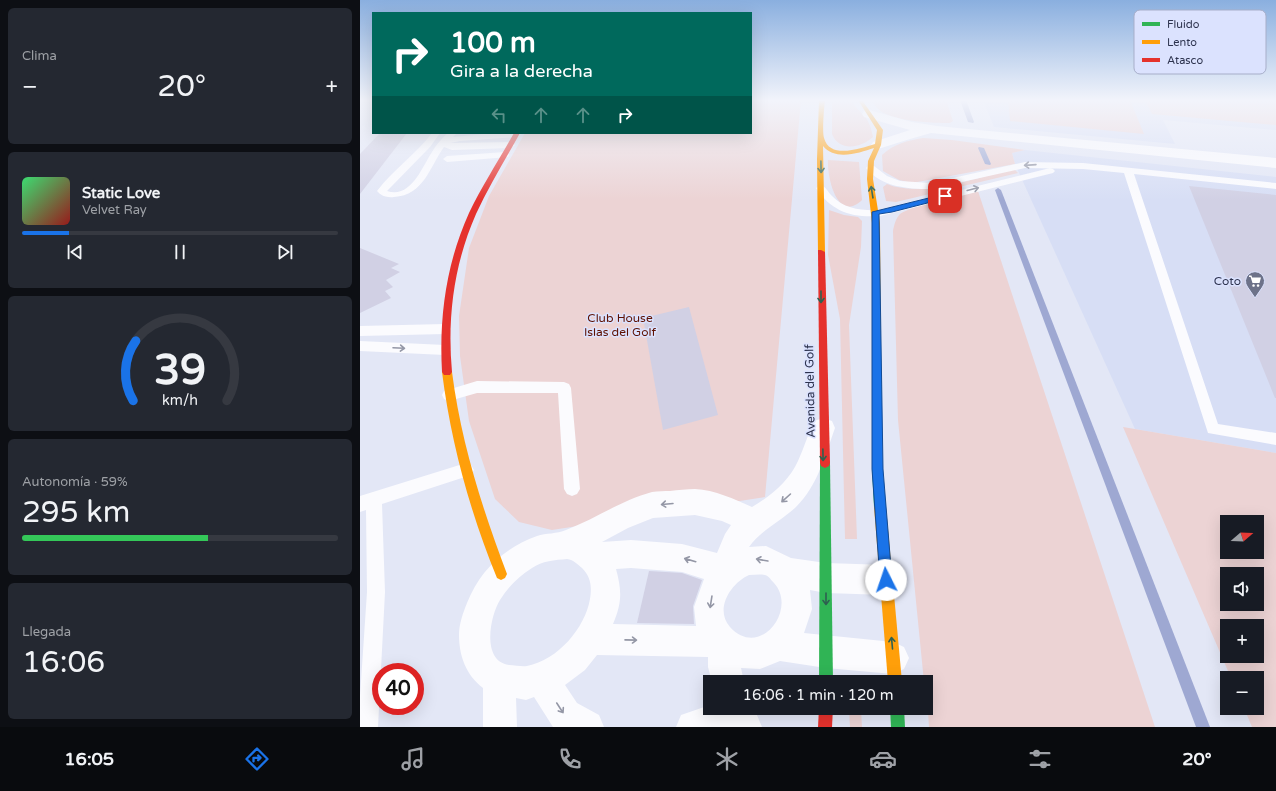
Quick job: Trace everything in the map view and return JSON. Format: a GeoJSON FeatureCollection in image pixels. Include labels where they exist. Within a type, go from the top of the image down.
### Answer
{"type":"FeatureCollection","features":[{"type":"Feature","properties":{"kind":"street"},"geometry":{"type":"LineString","coordinates":[[502,574],[490,545],[466,470],[449,395],[445,350],[445,329],[449,292],[461,242],[479,200],[516,134]]}},
{"type":"Feature","properties":{"kind":"street","name":"Avenida del Golf"},"geometry":{"type":"LineString","coordinates":[[820,134],[826,667]]}},
{"type":"Feature","properties":{"kind":"street"},"geometry":{"type":"LineString","coordinates":[[777,645],[826,667],[894,670],[877,469],[875,212],[870,179],[871,161],[878,145],[879,134]]}},
{"type":"Feature","properties":{"kind":"street"},"geometry":{"type":"LineString","coordinates":[[820,138],[829,148],[841,151],[856,152],[911,134]]}},
{"type":"Feature","properties":{"kind":"street"},"geometry":{"type":"LineString","coordinates":[[977,134],[1276,163]]}},
{"type":"Feature","properties":{"kind":"street"},"geometry":{"type":"LineString","coordinates":[[729,570],[731,553],[737,539],[754,521],[772,510],[789,496],[803,478],[823,428]]}},
{"type":"Feature","properties":{"kind":"street"},"geometry":{"type":"LineString","coordinates":[[580,551],[618,519],[653,505],[695,502],[724,508],[754,521]]}},
{"type":"Feature","properties":{"kind":"street"},"geometry":{"type":"LineString","coordinates":[[580,551],[602,569],[606,584],[606,602],[601,620],[592,639],[578,656],[561,670],[542,679],[520,683],[499,680],[484,669],[476,653],[474,633],[477,612],[487,592],[502,574],[516,561],[534,551],[550,546],[580,551],[682,558],[729,570]]}},
{"type":"Feature","properties":{"kind":"street"},"geometry":{"type":"LineString","coordinates":[[752,559],[764,560],[776,564],[785,572],[793,582],[797,594],[797,608],[794,622],[787,635],[777,645],[767,651],[755,654],[733,652],[723,644],[713,629],[709,613],[711,597],[715,587],[729,570],[740,562],[752,559]]}},
{"type":"Feature","properties":{"kind":"street"},"geometry":{"type":"LineString","coordinates":[[785,572],[826,578],[886,580]]}},
{"type":"Feature","properties":{"kind":"street"},"geometry":{"type":"LineString","coordinates":[[592,639],[723,644]]}},
{"type":"Feature","properties":{"kind":"street"},"geometry":{"type":"LineString","coordinates":[[723,644],[724,667],[726,675]]}},
{"type":"Feature","properties":{"kind":"street"},"geometry":{"type":"LineString","coordinates":[[542,679],[565,715],[586,727]]}},
{"type":"Feature","properties":{"kind":"street"},"geometry":{"type":"LineString","coordinates":[[499,680],[500,727]]}},
{"type":"Feature","properties":{"kind":"street"},"geometry":{"type":"LineString","coordinates":[[825,727],[826,715]]}},
{"type":"Feature","properties":{"kind":"street"},"geometry":{"type":"LineString","coordinates":[[897,715],[898,727]]}},
{"type":"Feature","properties":{"kind":"street"},"geometry":{"type":"LineString","coordinates":[[693,727],[741,717]]}},
{"type":"Feature","properties":{"kind":"lane"},"geometry":{"type":"LineString","coordinates":[[435,134],[427,145],[382,191],[386,194],[392,195],[403,193],[416,186],[442,143],[452,134]]}},
{"type":"Feature","properties":{"kind":"lane"},"geometry":{"type":"LineString","coordinates":[[427,145],[460,138],[506,134]]}},
{"type":"Feature","properties":{"kind":"lane"},"geometry":{"type":"LineString","coordinates":[[442,143],[452,148],[511,145]]}},
{"type":"Feature","properties":{"kind":"lane"},"geometry":{"type":"LineString","coordinates":[[447,159],[505,156]]}},
{"type":"Feature","properties":{"kind":"lane"},"geometry":{"type":"LineString","coordinates":[[871,168],[878,176],[887,180],[900,184],[922,186],[930,186],[1025,165],[1083,166],[1276,186]]}},
{"type":"Feature","properties":{"kind":"lane"},"geometry":{"type":"LineString","coordinates":[[821,188],[827,199],[836,206],[868,213],[892,210],[1033,174],[1083,166]]}},
{"type":"Feature","properties":{"kind":"lane"},"geometry":{"type":"LineString","coordinates":[[1128,170],[1213,429],[1276,439]]}},
{"type":"Feature","properties":{"kind":"lane"},"geometry":{"type":"LineString","coordinates":[[360,331],[445,329]]}},
{"type":"Feature","properties":{"kind":"lane"},"geometry":{"type":"LineString","coordinates":[[360,346],[445,350]]}},
{"type":"Feature","properties":{"kind":"lane"},"geometry":{"type":"LineString","coordinates":[[449,395],[478,387],[564,388],[572,489]]}},
{"type":"Feature","properties":{"kind":"lane"},"geometry":{"type":"LineString","coordinates":[[368,727],[376,592],[367,502],[466,470]]}},
{"type":"Feature","properties":{"kind":"shaded area"},"geometry":{"type":"Polygon","coordinates":[[[1068,134],[1170,134],[1175,144],[1068,134]]]}},
{"type":"Feature","properties":{"kind":"shaded area"},"geometry":{"type":"Polygon","coordinates":[[[1025,150],[1276,177],[1276,453],[1135,429],[1015,164],[1012,153],[1025,150]]]}},
{"type":"Feature","properties":{"kind":"green space","name":"Club House Islas del Golf"},"geometry":{"type":"Polygon","coordinates":[[[524,134],[798,134],[765,497],[552,530],[519,522],[495,499],[469,421],[460,356],[459,316],[469,248],[489,196],[524,134]]]}},
{"type":"Feature","properties":{"kind":"green space"},"geometry":{"type":"Polygon","coordinates":[[[832,134],[872,134],[873,137],[857,146],[845,146],[835,140],[832,134]]]}},
{"type":"Feature","properties":{"kind":"green space"},"geometry":{"type":"Polygon","coordinates":[[[923,138],[952,140],[1025,150],[1012,153],[1015,164],[912,183],[899,180],[883,171],[882,155],[901,143],[923,138]]]}},
{"type":"Feature","properties":{"kind":"green space"},"geometry":{"type":"Polygon","coordinates":[[[828,160],[859,162],[862,200],[853,206],[846,206],[840,202],[835,195],[829,177],[828,160]]]}},
{"type":"Feature","properties":{"kind":"green space"},"geometry":{"type":"Polygon","coordinates":[[[1014,169],[1018,173],[896,202],[886,201],[883,187],[887,184],[900,188],[932,188],[1014,169]]]}},
{"type":"Feature","properties":{"kind":"green space"},"geometry":{"type":"Polygon","coordinates":[[[978,191],[1155,727],[929,727],[928,715],[933,715],[933,675],[923,675],[898,420],[893,231],[897,218],[900,214],[925,204],[978,191]]]}},
{"type":"Feature","properties":{"kind":"green space"},"geometry":{"type":"Polygon","coordinates":[[[829,210],[844,215],[858,217],[862,221],[861,247],[849,325],[857,539],[845,539],[840,319],[828,255],[829,210]]]}},
{"type":"Feature","properties":{"kind":"green space"},"geometry":{"type":"Polygon","coordinates":[[[1123,427],[1276,453],[1276,727],[1252,727],[1247,715],[1264,715],[1264,671],[1228,671],[1225,663],[1264,663],[1264,619],[1220,619],[1220,652],[1123,427]]]}},
{"type":"Feature","properties":{"kind":"green space"},"geometry":{"type":"Polygon","coordinates":[[[849,715],[861,715],[862,727],[850,727],[849,715]]]}},
{"type":"Feature","properties":{"kind":"building"},"geometry":{"type":"Polygon","coordinates":[[[379,134],[406,134],[360,194],[360,154],[379,134]]]}},
{"type":"Feature","properties":{"kind":"building","name":"Coto"},"geometry":{"type":"Polygon","coordinates":[[[1189,186],[1276,195],[1276,398],[1275,398],[1189,186]]]}},
{"type":"Feature","properties":{"kind":"building"},"geometry":{"type":"Polygon","coordinates":[[[360,248],[399,264],[391,268],[400,272],[386,280],[393,287],[385,291],[391,298],[360,313],[360,248]]]}},
{"type":"Feature","properties":{"kind":"building"},"geometry":{"type":"Polygon","coordinates":[[[689,307],[718,415],[663,430],[643,318],[689,307]]]}},
{"type":"Feature","properties":{"kind":"building"},"geometry":{"type":"Polygon","coordinates":[[[649,571],[682,573],[702,580],[693,606],[694,624],[637,623],[649,571]]]}},
{"type":"Feature","properties":{"kind":"waterway"},"geometry":{"type":"LineString","coordinates":[[981,148],[988,164]]}},
{"type":"Feature","properties":{"kind":"waterway"},"geometry":{"type":"LineString","coordinates":[[998,190],[1203,727]]}},
{"type":"Feature","properties":{"kind":"traffic: fast"},"geometry":{"type":"LineString","coordinates":[[877,354],[877,469],[880,507]]}},
{"type":"Feature","properties":{"kind":"traffic: fast"},"geometry":{"type":"LineString","coordinates":[[825,463],[826,675]]}},
{"type":"Feature","properties":{"kind":"traffic: fast"},"geometry":{"type":"LineString","coordinates":[[897,715],[898,727]]}},
{"type":"Feature","properties":{"kind":"traffic: slow"},"geometry":{"type":"LineString","coordinates":[[821,134],[821,252]]}},
{"type":"Feature","properties":{"kind":"traffic: slow"},"geometry":{"type":"LineString","coordinates":[[877,354],[876,223],[870,179],[871,161],[878,145],[879,134]]}},
{"type":"Feature","properties":{"kind":"traffic: slow"},"geometry":{"type":"LineString","coordinates":[[820,138],[828,148],[840,152],[853,152],[878,145]]}},
{"type":"Feature","properties":{"kind":"traffic: slow"},"geometry":{"type":"LineString","coordinates":[[447,372],[455,424],[467,474],[501,574]]}},
{"type":"Feature","properties":{"kind":"traffic: slow"},"geometry":{"type":"LineString","coordinates":[[880,507],[894,675]]}},
{"type":"Feature","properties":{"kind":"traffic: jam"},"geometry":{"type":"LineString","coordinates":[[447,372],[445,331],[449,291],[458,251],[473,213],[516,134]]}},
{"type":"Feature","properties":{"kind":"traffic: jam"},"geometry":{"type":"LineString","coordinates":[[821,252],[825,463]]}},
{"type":"Feature","properties":{"kind":"traffic: jam"},"geometry":{"type":"LineString","coordinates":[[825,727],[826,715]]}},
{"type":"Feature","properties":{"kind":"place","name":"Coto"},"geometry":{"type":"Point","coordinates":[1255,298]}},
{"type":"Feature","properties":{"kind":"route"},"geometry":{"type":"LineString","coordinates":[[886,580],[877,469],[875,212],[892,210],[945,196]]}}]}
